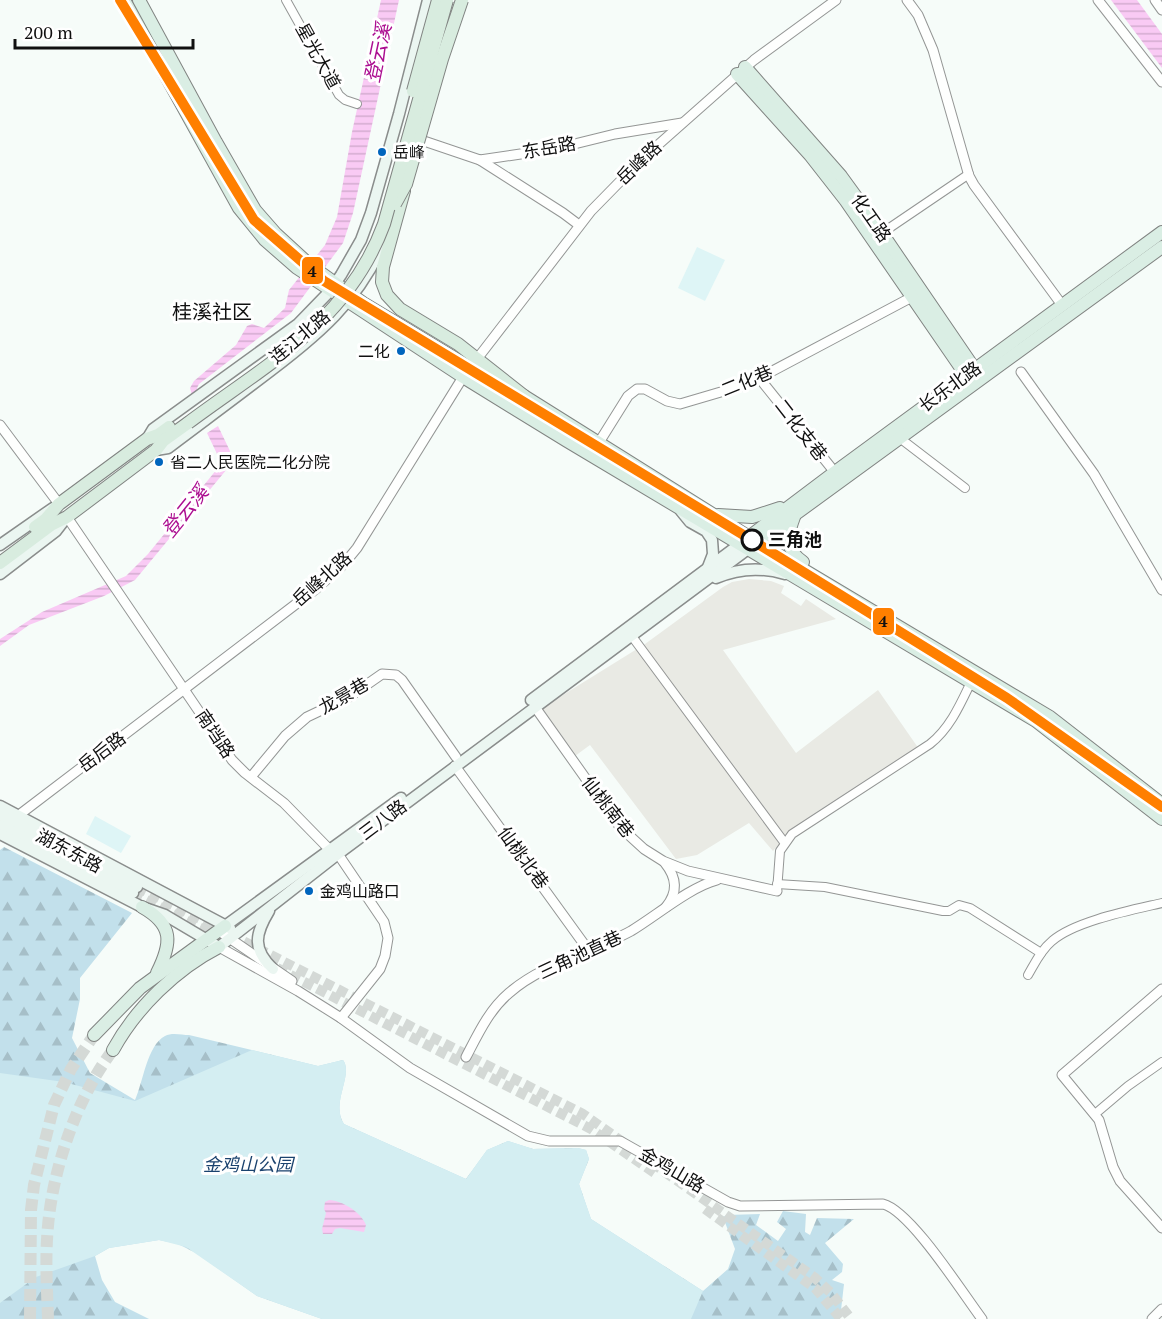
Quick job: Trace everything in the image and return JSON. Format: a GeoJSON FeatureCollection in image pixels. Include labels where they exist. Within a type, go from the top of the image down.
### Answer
{"type":"FeatureCollection","features":[{"type":"Feature","properties":{"kind":"highway","name":"连江北路"},"geometry":{"type":"LineString","coordinates":[[0,553],[67,517],[156,450],[186,420],[301,330],[329,303],[354,270],[377,220],[438,0]]}},
{"type":"Feature","properties":{"kind":"highway","name":"连江北路"},"geometry":{"type":"LineString","coordinates":[[0,563],[32,534],[58,504],[147,439],[186,420],[306,336],[335,308],[360,274],[378,242],[447,0]]}},
{"type":"Feature","properties":{"kind":"highway"},"geometry":{"type":"LineString","coordinates":[[462,0],[442,59],[383,267],[383,287],[395,305],[458,344],[524,396]]}},
{"type":"Feature","properties":{"kind":"highway"},"geometry":{"type":"LineString","coordinates":[[384,224],[406,184]]}},
{"type":"Feature","properties":{"kind":"main road"},"geometry":{"type":"LineString","coordinates":[[124,0],[229,193],[244,216],[281,256],[351,299],[462,377],[567,441],[675,504],[826,583],[983,675],[1050,717],[1162,804]]}},
{"type":"Feature","properties":{"kind":"main road"},"geometry":{"type":"LineString","coordinates":[[139,0],[255,210],[333,287]]}},
{"type":"Feature","properties":{"kind":"main road"},"geometry":{"type":"LineString","coordinates":[[147,439],[153,429],[289,331],[333,287],[361,240],[371,213],[428,0]]}},
{"type":"Feature","properties":{"kind":"main road"},"geometry":{"type":"LineString","coordinates":[[156,450],[168,448],[296,352],[324,328],[351,299],[372,267],[408,176],[456,0]]}},
{"type":"Feature","properties":{"kind":"main road","name":"化工路"},"geometry":{"type":"LineString","coordinates":[[741,71],[841,176],[882,233],[974,378]]}},
{"type":"Feature","properties":{"kind":"main road","name":"化工路"},"geometry":{"type":"LineString","coordinates":[[741,71],[824,172],[912,297],[974,378]]}},
{"type":"Feature","properties":{"kind":"main road","name":"长乐北路"},"geometry":{"type":"LineString","coordinates":[[749,543],[800,499],[902,439],[1062,305],[1162,232]]}},
{"type":"Feature","properties":{"kind":"main road","name":"长乐北路"},"geometry":{"type":"LineString","coordinates":[[749,543],[794,516],[838,477],[974,378],[1162,247]]}},
{"type":"Feature","properties":{"kind":"main road"},"geometry":{"type":"LineString","coordinates":[[351,299],[524,396],[715,515],[792,576],[1036,721],[1162,819]]}},
{"type":"Feature","properties":{"kind":"main road"},"geometry":{"type":"LineString","coordinates":[[715,515],[758,516],[800,499]]}},
{"type":"Feature","properties":{"kind":"main road"},"geometry":{"type":"LineString","coordinates":[[0,545],[58,504]]}},
{"type":"Feature","properties":{"kind":"main road"},"geometry":{"type":"LineString","coordinates":[[675,504],[690,522],[706,531],[711,540],[713,554],[706,569]]}},
{"type":"Feature","properties":{"kind":"main road"},"geometry":{"type":"LineString","coordinates":[[794,516],[788,534],[792,552],[826,583]]}},
{"type":"Feature","properties":{"kind":"main road"},"geometry":{"type":"LineString","coordinates":[[0,574],[56,531],[67,517]]}},
{"type":"Feature","properties":{"kind":"main road","name":"三八路"},"geometry":{"type":"LineString","coordinates":[[219,947],[228,932],[706,569],[749,543]]}},
{"type":"Feature","properties":{"kind":"main road","name":"三八路"},"geometry":{"type":"LineString","coordinates":[[456,761],[535,707],[699,586],[749,543]]}},
{"type":"Feature","properties":{"kind":"main road"},"geometry":{"type":"LineString","coordinates":[[699,586],[724,575],[744,570],[773,570],[792,576]]}},
{"type":"Feature","properties":{"kind":"main road"},"geometry":{"type":"LineString","coordinates":[[0,806],[160,890],[228,932]]}},
{"type":"Feature","properties":{"kind":"main road","name":"湖东东路"},"geometry":{"type":"LineString","coordinates":[[0,815],[135,890],[0,825]]}},
{"type":"Feature","properties":{"kind":"main road"},"geometry":{"type":"LineString","coordinates":[[0,834],[147,909],[165,915],[219,947]]}},
{"type":"Feature","properties":{"kind":"main road","name":"三八路"},"geometry":{"type":"LineString","coordinates":[[228,932],[273,905],[334,852]]}},
{"type":"Feature","properties":{"kind":"main road"},"geometry":{"type":"LineString","coordinates":[[147,909],[157,908],[160,903],[160,890]]}},
{"type":"Feature","properties":{"kind":"main road"},"geometry":{"type":"LineString","coordinates":[[273,905],[262,924],[258,942],[262,956],[273,969]]}},
{"type":"Feature","properties":{"kind":"main road"},"geometry":{"type":"LineString","coordinates":[[147,909],[160,920],[168,936],[167,951],[156,975]]}},
{"type":"Feature","properties":{"kind":"main road"},"geometry":{"type":"LineString","coordinates":[[94,1035],[119,1008],[156,975],[206,939],[228,932]]}},
{"type":"Feature","properties":{"kind":"main road"},"geometry":{"type":"LineString","coordinates":[[113,1050],[128,1026],[161,990],[198,958],[219,947]]}},
{"type":"Feature","properties":{"kind":"street","name":"星光大道"},"geometry":{"type":"LineString","coordinates":[[286,0],[338,93],[343,99],[357,104]]}},
{"type":"Feature","properties":{"kind":"street","name":"岳峰路"},"geometry":{"type":"LineString","coordinates":[[477,359],[579,225],[632,168],[741,71],[836,0]]}},
{"type":"Feature","properties":{"kind":"street"},"geometry":{"type":"LineString","coordinates":[[907,0],[918,15],[933,50],[974,185],[1062,305]]}},
{"type":"Feature","properties":{"kind":"street"},"geometry":{"type":"LineString","coordinates":[[1098,0],[1162,82]]}},
{"type":"Feature","properties":{"kind":"street"},"geometry":{"type":"LineString","coordinates":[[1155,0],[1162,9]]}},
{"type":"Feature","properties":{"kind":"street","name":"东岳路"},"geometry":{"type":"LineString","coordinates":[[418,138],[480,160],[554,149],[615,134],[682,123]]}},
{"type":"Feature","properties":{"kind":"street"},"geometry":{"type":"LineString","coordinates":[[480,160],[579,225]]}},
{"type":"Feature","properties":{"kind":"street"},"geometry":{"type":"LineString","coordinates":[[882,233],[969,174]]}},
{"type":"Feature","properties":{"kind":"street","name":"二化巷"},"geometry":{"type":"LineString","coordinates":[[598,444],[628,396],[637,389],[645,389],[671,403],[685,404],[760,379],[912,297]]}},
{"type":"Feature","properties":{"kind":"street"},"geometry":{"type":"LineString","coordinates":[[1021,372],[1094,474],[1162,590]]}},
{"type":"Feature","properties":{"kind":"street","name":"岳峰北路"},"geometry":{"type":"LineString","coordinates":[[184,688],[317,588],[343,565],[361,542],[462,377]]}},
{"type":"Feature","properties":{"kind":"street","name":"二化支巷"},"geometry":{"type":"LineString","coordinates":[[760,379],[838,477]]}},
{"type":"Feature","properties":{"kind":"street"},"geometry":{"type":"LineString","coordinates":[[0,425],[58,504]]}},
{"type":"Feature","properties":{"kind":"street"},"geometry":{"type":"LineString","coordinates":[[902,439],[965,488]]}},
{"type":"Feature","properties":{"kind":"street","name":"南垱路"},"geometry":{"type":"LineString","coordinates":[[67,517],[232,760],[284,803],[334,852],[384,922],[388,938],[380,969],[341,1018]]}},
{"type":"Feature","properties":{"kind":"street"},"geometry":{"type":"LineString","coordinates":[[631,635],[784,842]]}},
{"type":"Feature","properties":{"kind":"street","name":"龙景巷"},"geometry":{"type":"LineString","coordinates":[[251,777],[285,736],[302,721],[345,700],[378,676],[387,674],[396,675],[402,680],[456,761]]}},
{"type":"Feature","properties":{"kind":"street"},"geometry":{"type":"LineString","coordinates":[[971,682],[942,734],[804,825],[784,842],[780,851],[777,888],[825,887],[943,911],[949,911],[959,905],[970,908],[1041,953]]}},
{"type":"Feature","properties":{"kind":"street","name":"岳后路"},"geometry":{"type":"LineString","coordinates":[[19,815],[184,688]]}},
{"type":"Feature","properties":{"kind":"street","name":"仙桃南巷"},"geometry":{"type":"LineString","coordinates":[[535,707],[620,827],[637,843],[663,861],[688,872],[719,880],[777,888]]}},
{"type":"Feature","properties":{"kind":"street","name":"仙桃北巷"},"geometry":{"type":"LineString","coordinates":[[456,761],[590,951]]}},
{"type":"Feature","properties":{"kind":"street"},"geometry":{"type":"LineString","coordinates":[[663,861],[671,871],[675,886],[674,894],[664,910]]}},
{"type":"Feature","properties":{"kind":"street","name":"三角池直巷"},"geometry":{"type":"LineString","coordinates":[[466,1057],[487,1019],[510,993],[535,975],[634,929],[702,886],[719,880]]}},
{"type":"Feature","properties":{"kind":"street"},"geometry":{"type":"LineString","coordinates":[[1028,975],[1051,941],[1074,928],[1162,903]]}},
{"type":"Feature","properties":{"kind":"street"},"geometry":{"type":"LineString","coordinates":[[228,932],[273,969],[330,1005],[341,1018]]}},
{"type":"Feature","properties":{"kind":"street"},"geometry":{"type":"LineString","coordinates":[[219,947],[341,1018]]}},
{"type":"Feature","properties":{"kind":"street"},"geometry":{"type":"LineString","coordinates":[[1162,989],[1062,1076],[1095,1114],[1117,1176],[1162,1228]]}},
{"type":"Feature","properties":{"kind":"street","name":"金鸡山路"},"geometry":{"type":"LineString","coordinates":[[341,1018],[410,1068],[533,1138],[549,1141],[620,1141],[728,1202],[740,1206],[887,1205],[917,1232],[982,1319]]}},
{"type":"Feature","properties":{"kind":"street"},"geometry":{"type":"LineString","coordinates":[[1095,1114],[1128,1086],[1162,1062]]}},
{"type":"Feature","properties":{"kind":"street"},"geometry":{"type":"LineString","coordinates":[[1152,1319],[1162,1310]]}},
{"type":"Feature","properties":{"kind":"shaded area"},"geometry":{"type":"Polygon","coordinates":[[[697,247],[725,260],[705,301],[678,288],[697,247]]]}},
{"type":"Feature","properties":{"kind":"shaded area"},"geometry":{"type":"Polygon","coordinates":[[[749,579],[771,581],[784,586],[781,593],[801,606],[806,599],[836,619],[723,650],[796,753],[878,690],[919,749],[786,836],[773,851],[749,823],[697,855],[676,859],[590,745],[575,756],[542,708],[645,644],[723,587],[732,582],[749,579]]]}},
{"type":"Feature","properties":{"kind":"shaded area"},"geometry":{"type":"Polygon","coordinates":[[[95,816],[131,836],[121,853],[86,834],[95,816]]]}},
{"type":"Feature","properties":{"kind":"green space","name":"金鸡山公园"},"geometry":{"type":"Polygon","coordinates":[[[4,847],[132,913],[80,978],[80,999],[72,1038],[90,1073],[135,1100],[154,1047],[165,1036],[171,1034],[189,1035],[318,1066],[343,1060],[346,1073],[339,1107],[344,1124],[466,1179],[487,1150],[508,1141],[533,1149],[578,1148],[586,1150],[589,1159],[579,1184],[591,1219],[703,1291],[728,1269],[735,1249],[723,1217],[727,1215],[760,1214],[756,1225],[778,1241],[786,1229],[777,1222],[783,1211],[806,1214],[805,1232],[810,1235],[817,1218],[854,1219],[825,1243],[843,1264],[842,1272],[832,1280],[844,1284],[840,1319],[322,1319],[257,1296],[196,1253],[178,1244],[159,1240],[109,1248],[95,1256],[102,1280],[115,1302],[149,1319],[0,1319],[0,850],[4,847]]]}},
{"type":"Feature","properties":{"kind":"green space","name":"金鸡山公园"},"geometry":{"type":"Polygon","coordinates":[[[252,1050],[318,1066],[343,1060],[346,1073],[339,1107],[344,1124],[466,1179],[487,1150],[508,1141],[533,1149],[578,1148],[586,1150],[589,1159],[579,1184],[591,1219],[703,1291],[691,1319],[322,1319],[257,1296],[186,1247],[159,1240],[109,1248],[95,1256],[36,1277],[0,1303],[0,1073],[64,1082],[135,1101],[252,1050]]]}},
{"type":"Feature","properties":{"kind":"water","name":"登云溪"},"geometry":{"type":"Polygon","coordinates":[[[381,0],[399,0],[353,213],[343,243],[291,313],[199,384],[197,388],[199,393],[192,395],[190,388],[194,381],[236,345],[247,326],[252,324],[264,328],[285,308],[289,290],[325,245],[337,217],[352,132],[381,0]]]}},
{"type":"Feature","properties":{"kind":"water"},"geometry":{"type":"Polygon","coordinates":[[[1111,0],[1137,0],[1162,34],[1162,68],[1111,0]]]}},
{"type":"Feature","properties":{"kind":"water","name":"登云溪"},"geometry":{"type":"Polygon","coordinates":[[[218,426],[230,451],[227,469],[135,580],[104,596],[29,625],[0,646],[0,639],[42,612],[126,576],[148,554],[217,469],[219,458],[207,433],[218,426]]]}},
{"type":"Feature","properties":{"kind":"water"},"geometry":{"type":"Polygon","coordinates":[[[329,1200],[340,1202],[356,1212],[366,1225],[364,1232],[340,1228],[335,1229],[332,1234],[323,1234],[325,1202],[329,1200]]]}},
{"type":"Feature","properties":{"kind":"tunnel"},"geometry":{"type":"LineString","coordinates":[[137,887],[583,1114],[627,1145]]}},
{"type":"Feature","properties":{"kind":"tunnel"},"geometry":{"type":"LineString","coordinates":[[133,893],[218,937]]}},
{"type":"Feature","properties":{"kind":"tunnel"},"geometry":{"type":"LineString","coordinates":[[277,968],[591,1129],[656,1174]]}},
{"type":"Feature","properties":{"kind":"tunnel"},"geometry":{"type":"LineString","coordinates":[[30,1319],[31,1210],[34,1185],[54,1105],[71,1069],[94,1035]]}},
{"type":"Feature","properties":{"kind":"tunnel"},"geometry":{"type":"LineString","coordinates":[[48,1319],[47,1238],[55,1181],[78,1111],[88,1089],[113,1050]]}},
{"type":"Feature","properties":{"kind":"tunnel"},"geometry":{"type":"LineString","coordinates":[[652,1163],[814,1277],[831,1293],[851,1319]]}},
{"type":"Feature","properties":{"kind":"tunnel"},"geometry":{"type":"LineString","coordinates":[[705,1209],[815,1288],[841,1319]]}},
{"type":"Feature","properties":{"kind":"transit line","name":"4"},"geometry":{"type":"LineString","coordinates":[[120,0],[254,220],[324,281],[1007,698],[1162,807]]}},
{"type":"Feature","properties":{"kind":"place","name":"岳峰"},"geometry":{"type":"Point","coordinates":[382,152]}},
{"type":"Feature","properties":{"kind":"place","name":"二化"},"geometry":{"type":"Point","coordinates":[401,351]}},
{"type":"Feature","properties":{"kind":"place","name":"省二人民医院二化分院"},"geometry":{"type":"Point","coordinates":[159,462]}},
{"type":"Feature","properties":{"kind":"place","name":"三角池"},"geometry":{"type":"Point","coordinates":[752,540]}},
{"type":"Feature","properties":{"kind":"place","name":"金鸡山路口"},"geometry":{"type":"Point","coordinates":[309,891]}},
{"type":"Feature","properties":{"kind":"district","name":"桂溪社区"},"geometry":{"type":"Point","coordinates":[212,312]}}]}
